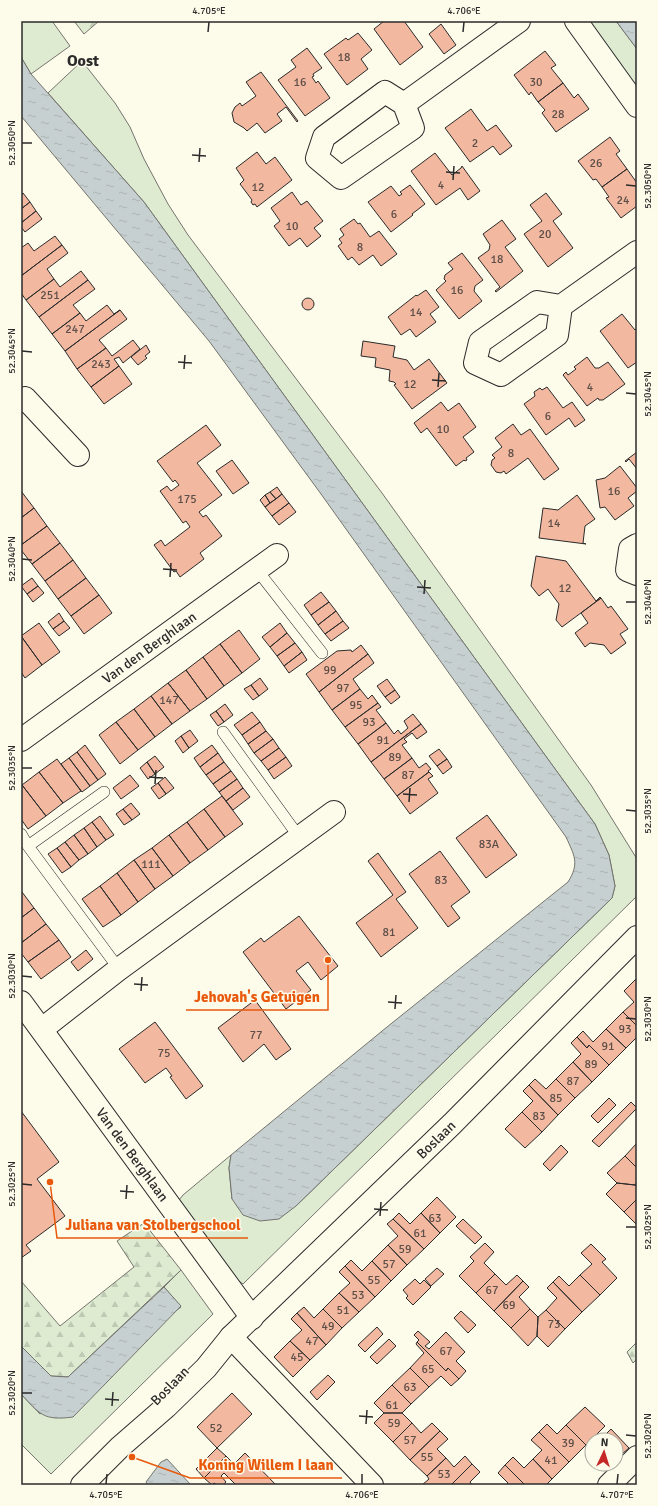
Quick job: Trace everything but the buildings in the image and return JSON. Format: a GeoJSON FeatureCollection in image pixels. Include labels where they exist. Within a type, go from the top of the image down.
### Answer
{"type":"FeatureCollection","features":[{"type":"Feature","properties":{"kind":"street"},"geometry":{"type":"LineString","coordinates":[[404,104],[519,21]]}},
{"type":"Feature","properties":{"kind":"street"},"geometry":{"type":"LineString","coordinates":[[576,21],[637,106]]}},
{"type":"Feature","properties":{"kind":"street"},"geometry":{"type":"LineString","coordinates":[[561,306],[637,252]]}},
{"type":"Feature","properties":{"kind":"street"},"geometry":{"type":"LineString","coordinates":[[21,401],[25,398],[78,455]]}},
{"type":"Feature","properties":{"kind":"street"},"geometry":{"type":"LineString","coordinates":[[637,545],[630,549],[627,570],[637,574]]}},
{"type":"Feature","properties":{"kind":"street","name":"Van den Berghlaan"},"geometry":{"type":"LineString","coordinates":[[21,740],[278,555]]}},
{"type":"Feature","properties":{"kind":"street"},"geometry":{"type":"LineString","coordinates":[[42,1029],[118,969],[334,812]]}},
{"type":"Feature","properties":{"kind":"street","name":"Boslaan"},"geometry":{"type":"LineString","coordinates":[[82,1485],[120,1447],[156,1398],[196,1359],[232,1337],[252,1318],[452,1124],[637,937]]}},
{"type":"Feature","properties":{"kind":"street","name":"Van den Berghlaan"},"geometry":{"type":"LineString","coordinates":[[21,1002],[252,1318]]}},
{"type":"Feature","properties":{"kind":"street"},"geometry":{"type":"LineString","coordinates":[[232,1337],[372,1485]]}},
{"type":"Feature","properties":{"kind":"street"},"geometry":{"type":"LineString","coordinates":[[609,1485],[637,1457]]}},
{"type":"Feature","properties":{"kind":"lane"},"geometry":{"type":"LineString","coordinates":[[256,570],[322,653]]}},
{"type":"Feature","properties":{"kind":"lane"},"geometry":{"type":"LineString","coordinates":[[223,732],[299,838]]}},
{"type":"Feature","properties":{"kind":"lane"},"geometry":{"type":"LineString","coordinates":[[28,846],[104,792]]}},
{"type":"Feature","properties":{"kind":"lane"},"geometry":{"type":"LineString","coordinates":[[21,834],[28,846],[118,969]]}},
{"type":"Feature","properties":{"kind":"green space"},"geometry":{"type":"Polygon","coordinates":[[[21,21],[52,21],[70,46],[31,74],[21,57],[21,21]]]}},
{"type":"Feature","properties":{"kind":"green space"},"geometry":{"type":"Polygon","coordinates":[[[74,21],[99,21],[84,34],[74,21]]]}},
{"type":"Feature","properties":{"kind":"green space"},"geometry":{"type":"Polygon","coordinates":[[[586,21],[616,21],[637,49],[637,89],[586,21]]]}},
{"type":"Feature","properties":{"kind":"green space"},"geometry":{"type":"Polygon","coordinates":[[[82,61],[115,103],[130,127],[144,159],[168,204],[188,235],[382,493],[591,785],[637,859],[637,896],[243,1284],[235,1278],[179,1200],[183,1195],[231,1155],[229,1168],[232,1199],[296,1206],[612,898],[615,886],[609,855],[595,824],[144,202],[48,93],[82,61]]]}},
{"type":"Feature","properties":{"kind":"green space"},"geometry":{"type":"Polygon","coordinates":[[[144,1223],[181,1270],[68,1377],[51,1376],[21,1346],[21,1281],[60,1326],[134,1267],[117,1241],[144,1223]]]}},
{"type":"Feature","properties":{"kind":"green space"},"geometry":{"type":"Polygon","coordinates":[[[181,1270],[213,1314],[51,1474],[21,1444],[21,1394],[40,1414],[181,1307],[164,1287],[181,1270]]]}},
{"type":"Feature","properties":{"kind":"green space"},"geometry":{"type":"Polygon","coordinates":[[[637,1342],[637,1359],[633,1363],[627,1352],[637,1342]]]}},
{"type":"Feature","properties":{"kind":"water"},"geometry":{"type":"Polygon","coordinates":[[[616,21],[637,21],[637,49],[616,21]]]}},
{"type":"Feature","properties":{"kind":"water"},"geometry":{"type":"Polygon","coordinates":[[[21,57],[31,74],[144,202],[595,824],[609,855],[615,886],[612,898],[296,1206],[279,1219],[260,1221],[243,1215],[232,1199],[229,1168],[231,1155],[387,1027],[568,882],[575,864],[573,854],[566,837],[321,494],[209,341],[21,116],[21,57]]]}},
{"type":"Feature","properties":{"kind":"water"},"geometry":{"type":"Polygon","coordinates":[[[164,1287],[181,1306],[73,1417],[48,1417],[33,1407],[21,1394],[21,1346],[51,1376],[68,1377],[164,1287]]]}},
{"type":"Feature","properties":{"kind":"water"},"geometry":{"type":"Polygon","coordinates":[[[167,1459],[191,1485],[148,1485],[146,1482],[161,1462],[167,1459]]]}},
{"type":"Feature","properties":{"kind":"place","name":"Jehovah's Getuigen"},"geometry":{"type":"Point","coordinates":[328,960]}},
{"type":"Feature","properties":{"kind":"place","name":"Juliana van Stolbergschool"},"geometry":{"type":"Point","coordinates":[50,1182]}},
{"type":"Feature","properties":{"kind":"place","name":"Koning Willem I laan"},"geometry":{"type":"Point","coordinates":[132,1457]}},
{"type":"Feature","properties":{"kind":"district","name":"Oost"},"geometry":{"type":"Point","coordinates":[83,61]}}]}
